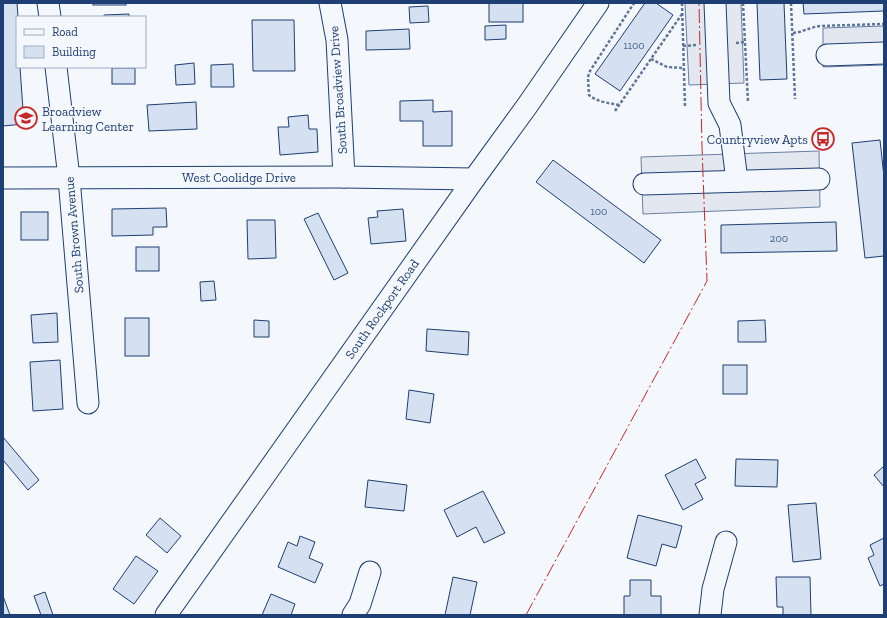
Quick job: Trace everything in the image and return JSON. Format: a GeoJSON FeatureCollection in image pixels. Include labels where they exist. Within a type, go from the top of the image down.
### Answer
{"type":"FeatureCollection","features":[{"type":"Feature","properties":{"kind":"street"},"geometry":{"type":"LineString","coordinates":[[48,3],[50,16]]}},
{"type":"Feature","properties":{"kind":"street","name":"South Broadview Drive"},"geometry":{"type":"LineString","coordinates":[[330,3],[337,40],[344,177]]}},
{"type":"Feature","properties":{"kind":"street","name":"South Rockport Road"},"geometry":{"type":"LineString","coordinates":[[166,615],[474,178],[527,106],[598,3]]}},
{"type":"Feature","properties":{"kind":"street"},"geometry":{"type":"LineString","coordinates":[[714,3],[719,103],[730,125],[737,181]]}},
{"type":"Feature","properties":{"kind":"street"},"geometry":{"type":"LineString","coordinates":[[827,54],[884,52]]}},
{"type":"Feature","properties":{"kind":"street","name":"South Brown Avenue"},"geometry":{"type":"LineString","coordinates":[[56,68],[69,178],[88,403]]}},
{"type":"Feature","properties":{"kind":"street","name":"West Coolidge Drive"},"geometry":{"type":"LineString","coordinates":[[3,178],[474,178]]}},
{"type":"Feature","properties":{"kind":"street"},"geometry":{"type":"LineString","coordinates":[[644,184],[818,179]]}},
{"type":"Feature","properties":{"kind":"street"},"geometry":{"type":"LineString","coordinates":[[710,615],[714,589],[726,542]]}},
{"type":"Feature","properties":{"kind":"street"},"geometry":{"type":"LineString","coordinates":[[353,615],[360,604],[370,572]]}},
{"type":"Feature","properties":{"kind":"path"},"geometry":{"type":"LineString","coordinates":[[620,105],[601,101],[592,97],[589,94],[588,78],[590,71],[634,3]]}},
{"type":"Feature","properties":{"kind":"path"},"geometry":{"type":"LineString","coordinates":[[682,3],[685,107]]}},
{"type":"Feature","properties":{"kind":"path"},"geometry":{"type":"LineString","coordinates":[[743,3],[748,102]]}},
{"type":"Feature","properties":{"kind":"path"},"geometry":{"type":"LineString","coordinates":[[791,3],[796,99]]}},
{"type":"Feature","properties":{"kind":"path"},"geometry":{"type":"LineString","coordinates":[[615,111],[682,14]]}},
{"type":"Feature","properties":{"kind":"path"},"geometry":{"type":"LineString","coordinates":[[793,33],[805,31],[814,26],[884,24]]}},
{"type":"Feature","properties":{"kind":"path"},"geometry":{"type":"LineString","coordinates":[[651,59],[667,67],[684,68]]}},
{"type":"Feature","properties":{"kind":"shaded area"},"geometry":{"type":"Polygon","coordinates":[[[685,3],[741,3],[744,83],[689,85],[685,3]]]}},
{"type":"Feature","properties":{"kind":"shaded area"},"geometry":{"type":"Polygon","coordinates":[[[884,26],[884,65],[823,67],[823,28],[884,26]]]}},
{"type":"Feature","properties":{"kind":"shaded area"},"geometry":{"type":"Polygon","coordinates":[[[819,151],[820,207],[643,214],[641,157],[819,151]]]}},
{"type":"Feature","properties":{"kind":"building"},"geometry":{"type":"Polygon","coordinates":[[[3,3],[17,3],[16,68],[20,68],[24,124],[3,126],[3,3]]]}},
{"type":"Feature","properties":{"kind":"building"},"geometry":{"type":"Polygon","coordinates":[[[93,3],[126,3],[126,5],[93,5],[93,3]]]}},
{"type":"Feature","properties":{"kind":"building"},"geometry":{"type":"Polygon","coordinates":[[[489,3],[523,3],[523,22],[489,22],[489,3]]]}},
{"type":"Feature","properties":{"kind":"building"},"geometry":{"type":"Polygon","coordinates":[[[645,3],[656,3],[673,15],[620,91],[595,74],[645,3]]]}},
{"type":"Feature","properties":{"kind":"building"},"geometry":{"type":"Polygon","coordinates":[[[757,3],[784,3],[787,79],[760,80],[757,3]]]}},
{"type":"Feature","properties":{"kind":"building"},"geometry":{"type":"Polygon","coordinates":[[[803,3],[884,3],[884,11],[804,14],[803,3]]]}},
{"type":"Feature","properties":{"kind":"building"},"geometry":{"type":"Polygon","coordinates":[[[428,6],[429,22],[410,23],[409,7],[428,6]]]}},
{"type":"Feature","properties":{"kind":"building"},"geometry":{"type":"Polygon","coordinates":[[[129,14],[129,16],[104,16],[129,14]]]}},
{"type":"Feature","properties":{"kind":"building"},"geometry":{"type":"Polygon","coordinates":[[[252,20],[294,20],[295,71],[253,71],[252,20]]]}},
{"type":"Feature","properties":{"kind":"building"},"geometry":{"type":"Polygon","coordinates":[[[506,25],[506,39],[485,40],[485,26],[506,25]]]}},
{"type":"Feature","properties":{"kind":"building"},"geometry":{"type":"Polygon","coordinates":[[[409,29],[410,49],[366,50],[366,31],[409,29]]]}},
{"type":"Feature","properties":{"kind":"building"},"geometry":{"type":"Polygon","coordinates":[[[194,63],[195,84],[176,85],[175,65],[194,63]]]}},
{"type":"Feature","properties":{"kind":"building"},"geometry":{"type":"Polygon","coordinates":[[[233,64],[234,87],[211,87],[211,65],[233,64]]]}},
{"type":"Feature","properties":{"kind":"building"},"geometry":{"type":"Polygon","coordinates":[[[112,68],[135,68],[135,84],[112,84],[112,68]]]}},
{"type":"Feature","properties":{"kind":"building"},"geometry":{"type":"Polygon","coordinates":[[[433,100],[433,112],[452,111],[452,146],[423,146],[423,121],[400,121],[400,101],[433,100]]]}},
{"type":"Feature","properties":{"kind":"building"},"geometry":{"type":"Polygon","coordinates":[[[196,102],[197,129],[149,131],[147,105],[196,102]]]}},
{"type":"Feature","properties":{"kind":"building"},"geometry":{"type":"Polygon","coordinates":[[[308,115],[309,129],[317,129],[318,152],[280,155],[278,127],[289,127],[288,117],[308,115]]]}},
{"type":"Feature","properties":{"kind":"building"},"geometry":{"type":"Polygon","coordinates":[[[880,140],[884,177],[884,256],[865,258],[852,143],[880,140]]]}},
{"type":"Feature","properties":{"kind":"building"},"geometry":{"type":"Polygon","coordinates":[[[553,160],[661,240],[644,263],[536,182],[553,160]]]}},
{"type":"Feature","properties":{"kind":"building"},"geometry":{"type":"Polygon","coordinates":[[[166,208],[167,227],[153,227],[153,235],[112,236],[112,209],[166,208]]]}},
{"type":"Feature","properties":{"kind":"building"},"geometry":{"type":"Polygon","coordinates":[[[403,209],[406,241],[371,244],[368,218],[378,217],[377,211],[403,209]]]}},
{"type":"Feature","properties":{"kind":"building"},"geometry":{"type":"Polygon","coordinates":[[[21,212],[48,212],[48,240],[21,240],[21,212]]]}},
{"type":"Feature","properties":{"kind":"building"},"geometry":{"type":"Polygon","coordinates":[[[318,213],[348,273],[334,280],[304,219],[318,213]]]}},
{"type":"Feature","properties":{"kind":"building"},"geometry":{"type":"Polygon","coordinates":[[[247,220],[275,220],[276,258],[248,259],[247,220]]]}},
{"type":"Feature","properties":{"kind":"building"},"geometry":{"type":"Polygon","coordinates":[[[836,222],[837,251],[721,253],[721,225],[836,222]]]}},
{"type":"Feature","properties":{"kind":"building"},"geometry":{"type":"Polygon","coordinates":[[[136,247],[159,247],[159,271],[136,271],[136,247]]]}},
{"type":"Feature","properties":{"kind":"building"},"geometry":{"type":"Polygon","coordinates":[[[214,281],[216,300],[201,301],[200,282],[214,281]]]}},
{"type":"Feature","properties":{"kind":"building"},"geometry":{"type":"Polygon","coordinates":[[[57,313],[58,342],[33,343],[31,315],[57,313]]]}},
{"type":"Feature","properties":{"kind":"building"},"geometry":{"type":"Polygon","coordinates":[[[125,318],[149,318],[149,356],[125,356],[125,318]]]}},
{"type":"Feature","properties":{"kind":"building"},"geometry":{"type":"Polygon","coordinates":[[[254,320],[269,321],[269,337],[254,337],[254,320]]]}},
{"type":"Feature","properties":{"kind":"building"},"geometry":{"type":"Polygon","coordinates":[[[765,320],[766,342],[738,342],[738,321],[765,320]]]}},
{"type":"Feature","properties":{"kind":"building"},"geometry":{"type":"Polygon","coordinates":[[[427,329],[469,332],[468,355],[426,351],[427,329]]]}},
{"type":"Feature","properties":{"kind":"building"},"geometry":{"type":"Polygon","coordinates":[[[60,360],[63,409],[33,411],[30,362],[60,360]]]}},
{"type":"Feature","properties":{"kind":"building"},"geometry":{"type":"Polygon","coordinates":[[[723,365],[747,365],[747,394],[723,394],[723,365]]]}},
{"type":"Feature","properties":{"kind":"building"},"geometry":{"type":"Polygon","coordinates":[[[409,390],[434,394],[430,423],[406,419],[409,390]]]}},
{"type":"Feature","properties":{"kind":"building"},"geometry":{"type":"Polygon","coordinates":[[[3,437],[39,480],[28,490],[3,460],[3,437]]]}},
{"type":"Feature","properties":{"kind":"building"},"geometry":{"type":"Polygon","coordinates":[[[696,459],[706,478],[695,484],[703,499],[683,510],[665,475],[696,459]]]}},
{"type":"Feature","properties":{"kind":"building"},"geometry":{"type":"Polygon","coordinates":[[[736,459],[778,460],[777,487],[735,486],[736,459]]]}},
{"type":"Feature","properties":{"kind":"building"},"geometry":{"type":"Polygon","coordinates":[[[884,466],[884,487],[874,475],[884,466]]]}},
{"type":"Feature","properties":{"kind":"building"},"geometry":{"type":"Polygon","coordinates":[[[368,480],[407,485],[404,511],[365,507],[368,480]]]}},
{"type":"Feature","properties":{"kind":"building"},"geometry":{"type":"Polygon","coordinates":[[[483,491],[505,533],[484,543],[476,527],[457,537],[444,510],[483,491]]]}},
{"type":"Feature","properties":{"kind":"building"},"geometry":{"type":"Polygon","coordinates":[[[816,503],[821,559],[793,562],[788,505],[816,503]]]}},
{"type":"Feature","properties":{"kind":"building"},"geometry":{"type":"Polygon","coordinates":[[[638,515],[682,526],[676,548],[662,544],[656,566],[627,558],[638,515]]]}},
{"type":"Feature","properties":{"kind":"building"},"geometry":{"type":"Polygon","coordinates":[[[160,518],[181,536],[167,553],[146,535],[160,518]]]}},
{"type":"Feature","properties":{"kind":"building"},"geometry":{"type":"Polygon","coordinates":[[[300,536],[315,542],[309,558],[323,564],[315,583],[278,567],[288,542],[297,546],[300,536]]]}},
{"type":"Feature","properties":{"kind":"building"},"geometry":{"type":"Polygon","coordinates":[[[884,538],[884,584],[880,586],[868,558],[874,555],[870,545],[884,538]]]}},
{"type":"Feature","properties":{"kind":"building"},"geometry":{"type":"Polygon","coordinates":[[[136,556],[158,571],[134,604],[113,589],[136,556]]]}},
{"type":"Feature","properties":{"kind":"building"},"geometry":{"type":"Polygon","coordinates":[[[453,577],[477,582],[470,615],[445,615],[453,577]]]}},
{"type":"Feature","properties":{"kind":"building"},"geometry":{"type":"Polygon","coordinates":[[[776,577],[810,577],[811,615],[783,615],[783,607],[777,607],[776,577]]]}},
{"type":"Feature","properties":{"kind":"building"},"geometry":{"type":"Polygon","coordinates":[[[630,580],[651,580],[651,596],[661,596],[661,615],[624,615],[624,596],[630,596],[630,580]]]}},
{"type":"Feature","properties":{"kind":"building"},"geometry":{"type":"Polygon","coordinates":[[[45,592],[53,615],[41,615],[34,596],[45,592]]]}},
{"type":"Feature","properties":{"kind":"building"},"geometry":{"type":"Polygon","coordinates":[[[271,594],[295,604],[291,615],[262,615],[271,594]]]}},
{"type":"Feature","properties":{"kind":"building"},"geometry":{"type":"Polygon","coordinates":[[[3,596],[10,615],[3,615],[3,596]]]}},
{"type":"Feature","properties":{"kind":"power"},"geometry":{"type":"LineString","coordinates":[[526,615],[707,281],[699,3]]}},
{"type":"Feature","properties":{"kind":"place","name":"Broadview Learning Center"},"geometry":{"type":"Point","coordinates":[26,118]}},
{"type":"Feature","properties":{"kind":"place","name":"Countryview Apts"},"geometry":{"type":"Point","coordinates":[823,139]}}]}
